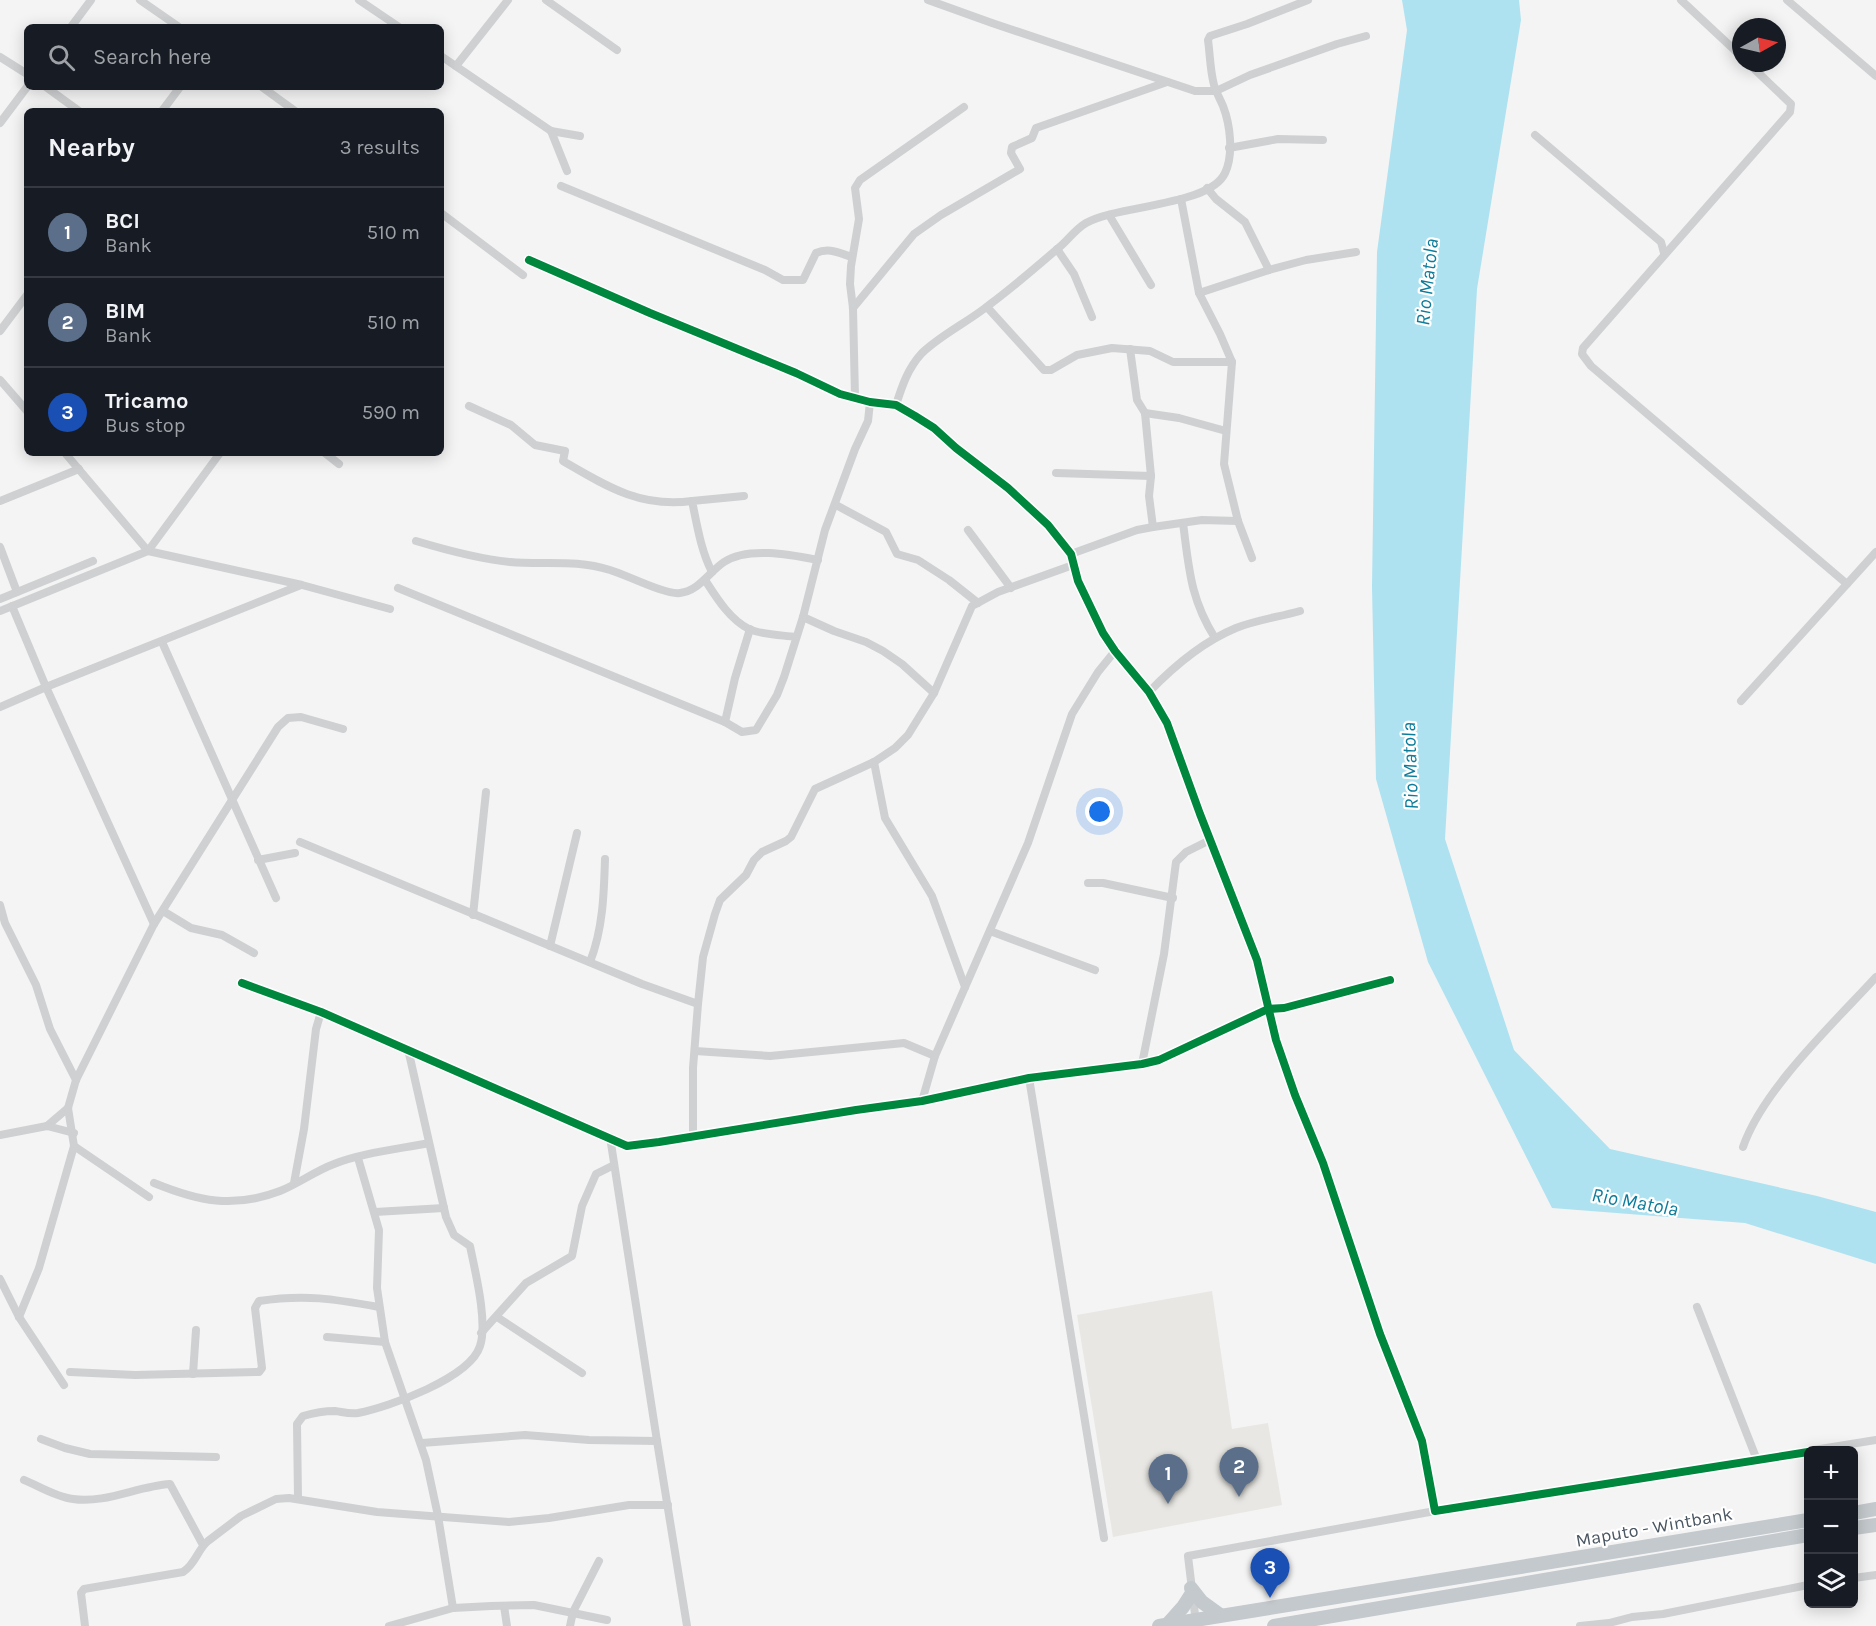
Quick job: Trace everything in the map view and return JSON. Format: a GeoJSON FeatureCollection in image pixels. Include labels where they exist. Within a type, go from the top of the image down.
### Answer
{"type":"FeatureCollection","features":[{"type":"Feature","properties":{"kind":"highway"},"geometry":{"type":"LineString","coordinates":[[1858,1512],[1876,1509]]}},
{"type":"Feature","properties":{"kind":"highway","name":"Maputo - Wintbank"},"geometry":{"type":"LineString","coordinates":[[1163,1625],[1196,1623],[1220,1615],[1804,1521]]}},
{"type":"Feature","properties":{"kind":"highway"},"geometry":{"type":"LineString","coordinates":[[1858,1527],[1876,1525]]}},
{"type":"Feature","properties":{"kind":"highway","name":"Maputo - Wintbank"},"geometry":{"type":"LineString","coordinates":[[1274,1626],[1804,1536]]}},
{"type":"Feature","properties":{"kind":"highway"},"geometry":{"type":"LineString","coordinates":[[1163,1625],[1184,1607],[1191,1591],[1220,1615]]}},
{"type":"Feature","properties":{"kind":"street"},"geometry":{"type":"LineString","coordinates":[[73,24],[91,0]]}},
{"type":"Feature","properties":{"kind":"street"},"geometry":{"type":"LineString","coordinates":[[140,0],[174,24]]}},
{"type":"Feature","properties":{"kind":"street"},"geometry":{"type":"LineString","coordinates":[[456,66],[508,0]]}},
{"type":"Feature","properties":{"kind":"street"},"geometry":{"type":"LineString","coordinates":[[546,0],[617,50]]}},
{"type":"Feature","properties":{"kind":"street"},"geometry":{"type":"LineString","coordinates":[[928,0],[1195,91],[1216,91],[1250,75],[1308,53],[1366,36]]}},
{"type":"Feature","properties":{"kind":"street"},"geometry":{"type":"LineString","coordinates":[[896,405],[904,379],[921,354],[987,307],[1087,222],[1180,199],[1217,183],[1225,173],[1229,148],[1228,126],[1224,108],[1216,91],[1208,40],[1210,36],[1308,0]]}},
{"type":"Feature","properties":{"kind":"street"},"geometry":{"type":"LineString","coordinates":[[1680,0],[1732,48]]}},
{"type":"Feature","properties":{"kind":"street"},"geometry":{"type":"LineString","coordinates":[[1787,0],[1876,76]]}},
{"type":"Feature","properties":{"kind":"street"},"geometry":{"type":"LineString","coordinates":[[363,1],[395,24]]}},
{"type":"Feature","properties":{"kind":"street"},"geometry":{"type":"LineString","coordinates":[[0,57],[24,72]]}},
{"type":"Feature","properties":{"kind":"street"},"geometry":{"type":"LineString","coordinates":[[444,58],[551,131],[580,136]]}},
{"type":"Feature","properties":{"kind":"street"},"geometry":{"type":"LineString","coordinates":[[1757,72],[1791,104],[1790,112],[1583,348],[1582,354],[1591,366],[1846,585]]}},
{"type":"Feature","properties":{"kind":"street"},"geometry":{"type":"LineString","coordinates":[[853,308],[914,234],[941,215],[1020,169],[1011,153],[1012,147],[1032,138],[1036,128],[1168,82]]}},
{"type":"Feature","properties":{"kind":"street"},"geometry":{"type":"LineString","coordinates":[[0,123],[25,90]]}},
{"type":"Feature","properties":{"kind":"street"},"geometry":{"type":"LineString","coordinates":[[50,90],[75,108]]}},
{"type":"Feature","properties":{"kind":"street"},"geometry":{"type":"LineString","coordinates":[[164,108],[178,90]]}},
{"type":"Feature","properties":{"kind":"street"},"geometry":{"type":"LineString","coordinates":[[266,90],[291,108]]}},
{"type":"Feature","properties":{"kind":"street"},"geometry":{"type":"LineString","coordinates":[[855,397],[853,308],[850,284],[858,219],[855,188],[861,180],[964,107]]}},
{"type":"Feature","properties":{"kind":"street"},"geometry":{"type":"LineString","coordinates":[[551,131],[567,171]]}},
{"type":"Feature","properties":{"kind":"street"},"geometry":{"type":"LineString","coordinates":[[1535,135],[1661,242],[1665,253]]}},
{"type":"Feature","properties":{"kind":"street"},"geometry":{"type":"LineString","coordinates":[[1229,148],[1278,140],[1323,140]]}},
{"type":"Feature","properties":{"kind":"street"},"geometry":{"type":"LineString","coordinates":[[561,186],[765,270],[783,280],[803,280],[816,253],[822,250],[829,249],[852,257]]}},
{"type":"Feature","properties":{"kind":"street"},"geometry":{"type":"LineString","coordinates":[[1207,188],[1216,199],[1245,222],[1269,270]]}},
{"type":"Feature","properties":{"kind":"street"},"geometry":{"type":"LineString","coordinates":[[1180,199],[1199,293],[1232,362],[1224,464],[1238,521],[1252,558]]}},
{"type":"Feature","properties":{"kind":"street"},"geometry":{"type":"LineString","coordinates":[[444,215],[523,275]]}},
{"type":"Feature","properties":{"kind":"street"},"geometry":{"type":"LineString","coordinates":[[1109,215],[1151,285]]}},
{"type":"Feature","properties":{"kind":"street"},"geometry":{"type":"LineString","coordinates":[[1057,249],[1074,274],[1092,317]]}},
{"type":"Feature","properties":{"kind":"street"},"geometry":{"type":"LineString","coordinates":[[1199,293],[1306,260],[1356,252]]}},
{"type":"Feature","properties":{"kind":"street"},"geometry":{"type":"LineString","coordinates":[[529,260],[796,373],[840,394],[870,402],[896,405],[934,428],[1008,488],[1048,525],[1071,554],[1078,581],[1103,633],[1149,692],[1167,723],[1257,960],[1268,1010],[1294,1095],[1323,1163],[1380,1334],[1422,1441],[1435,1511]]}},
{"type":"Feature","properties":{"kind":"street"},"geometry":{"type":"LineString","coordinates":[[0,331],[24,299]]}},
{"type":"Feature","properties":{"kind":"street"},"geometry":{"type":"LineString","coordinates":[[987,307],[1044,370],[1051,370],[1077,355],[1112,348],[1150,351],[1173,362],[1232,362]]}},
{"type":"Feature","properties":{"kind":"street"},"geometry":{"type":"LineString","coordinates":[[1130,349],[1137,400],[1144,413],[1151,476],[1149,496],[1153,527]]}},
{"type":"Feature","properties":{"kind":"street"},"geometry":{"type":"LineString","coordinates":[[0,380],[24,408]]}},
{"type":"Feature","properties":{"kind":"street"},"geometry":{"type":"LineString","coordinates":[[398,588],[724,722],[742,732],[756,730],[777,694],[792,655],[825,530],[836,506],[855,449],[868,421],[870,402]]}},
{"type":"Feature","properties":{"kind":"street"},"geometry":{"type":"LineString","coordinates":[[469,406],[511,425],[535,445],[560,448],[565,451],[563,461],[620,492],[642,500],[692,501],[744,496]]}},
{"type":"Feature","properties":{"kind":"street"},"geometry":{"type":"LineString","coordinates":[[1144,413],[1179,418],[1226,431]]}},
{"type":"Feature","properties":{"kind":"street"},"geometry":{"type":"LineString","coordinates":[[68,456],[148,551],[302,585],[390,609]]}},
{"type":"Feature","properties":{"kind":"street"},"geometry":{"type":"LineString","coordinates":[[0,611],[148,551],[218,456]]}},
{"type":"Feature","properties":{"kind":"street"},"geometry":{"type":"LineString","coordinates":[[329,456],[339,464]]}},
{"type":"Feature","properties":{"kind":"street"},"geometry":{"type":"LineString","coordinates":[[0,501],[79,469]]}},
{"type":"Feature","properties":{"kind":"street"},"geometry":{"type":"LineString","coordinates":[[1056,472],[1151,476]]}},
{"type":"Feature","properties":{"kind":"street"},"geometry":{"type":"LineString","coordinates":[[692,501],[699,536],[712,572]]}},
{"type":"Feature","properties":{"kind":"street"},"geometry":{"type":"LineString","coordinates":[[836,506],[886,532],[897,554],[918,560],[949,580],[978,603]]}},
{"type":"Feature","properties":{"kind":"street"},"geometry":{"type":"LineString","coordinates":[[1071,554],[1137,530],[1202,520],[1238,521]]}},
{"type":"Feature","properties":{"kind":"street"},"geometry":{"type":"LineString","coordinates":[[1183,523],[1192,589],[1204,620],[1215,638]]}},
{"type":"Feature","properties":{"kind":"street"},"geometry":{"type":"LineString","coordinates":[[968,530],[1011,588]]}},
{"type":"Feature","properties":{"kind":"street"},"geometry":{"type":"LineString","coordinates":[[416,541],[509,562],[561,562],[590,565],[611,570],[677,594],[687,592],[705,580],[731,558],[753,552],[818,560]]}},
{"type":"Feature","properties":{"kind":"street"},"geometry":{"type":"LineString","coordinates":[[0,547],[17,592]]}},
{"type":"Feature","properties":{"kind":"street"},"geometry":{"type":"LineString","coordinates":[[1741,701],[1876,552]]}},
{"type":"Feature","properties":{"kind":"street"},"geometry":{"type":"LineString","coordinates":[[0,599],[93,561]]}},
{"type":"Feature","properties":{"kind":"street"},"geometry":{"type":"LineString","coordinates":[[693,1137],[695,1051],[703,957],[720,900],[746,875],[754,860],[762,852],[792,837],[815,789],[874,762],[895,748],[908,735],[934,693],[972,606],[998,592],[1073,565]]}},
{"type":"Feature","properties":{"kind":"street"},"geometry":{"type":"LineString","coordinates":[[705,580],[728,611],[750,629],[796,637]]}},
{"type":"Feature","properties":{"kind":"street"},"geometry":{"type":"LineString","coordinates":[[0,707],[302,585]]}},
{"type":"Feature","properties":{"kind":"street"},"geometry":{"type":"LineString","coordinates":[[12,606],[46,687],[154,924]]}},
{"type":"Feature","properties":{"kind":"street"},"geometry":{"type":"LineString","coordinates":[[1149,692],[1164,676],[1215,638],[1238,628],[1300,611]]}},
{"type":"Feature","properties":{"kind":"street"},"geometry":{"type":"LineString","coordinates":[[803,617],[883,651],[902,664],[934,693]]}},
{"type":"Feature","properties":{"kind":"street"},"geometry":{"type":"LineString","coordinates":[[724,722],[750,629]]}},
{"type":"Feature","properties":{"kind":"street"},"geometry":{"type":"LineString","coordinates":[[162,642],[276,898]]}},
{"type":"Feature","properties":{"kind":"street"},"geometry":{"type":"LineString","coordinates":[[922,1101],[935,1056],[1028,843],[1072,714],[1098,672],[1115,651]]}},
{"type":"Feature","properties":{"kind":"street"},"geometry":{"type":"LineString","coordinates":[[19,1317],[39,1268],[74,1146],[74,1134],[68,1108],[76,1080],[154,924],[278,727],[288,718],[301,717],[343,729]]}},
{"type":"Feature","properties":{"kind":"street"},"geometry":{"type":"LineString","coordinates":[[874,762],[885,818],[932,896],[965,987]]}},
{"type":"Feature","properties":{"kind":"street"},"geometry":{"type":"LineString","coordinates":[[473,915],[486,792]]}},
{"type":"Feature","properties":{"kind":"street"},"geometry":{"type":"LineString","coordinates":[[550,946],[577,833]]}},
{"type":"Feature","properties":{"kind":"street"},"geometry":{"type":"LineString","coordinates":[[1142,1064],[1164,954],[1176,862],[1186,852],[1210,840]]}},
{"type":"Feature","properties":{"kind":"street"},"geometry":{"type":"LineString","coordinates":[[300,842],[642,984],[698,1004]]}},
{"type":"Feature","properties":{"kind":"street"},"geometry":{"type":"LineString","coordinates":[[258,860],[295,853]]}},
{"type":"Feature","properties":{"kind":"street"},"geometry":{"type":"LineString","coordinates":[[590,962],[595,949],[602,910],[605,859]]}},
{"type":"Feature","properties":{"kind":"street"},"geometry":{"type":"LineString","coordinates":[[1088,883],[1103,883],[1173,898]]}},
{"type":"Feature","properties":{"kind":"street"},"geometry":{"type":"LineString","coordinates":[[0,905],[5,922],[36,985],[50,1029],[76,1080]]}},
{"type":"Feature","properties":{"kind":"street"},"geometry":{"type":"LineString","coordinates":[[163,911],[191,928],[222,935],[254,953]]}},
{"type":"Feature","properties":{"kind":"street"},"geometry":{"type":"LineString","coordinates":[[990,931],[1095,970]]}},
{"type":"Feature","properties":{"kind":"street"},"geometry":{"type":"LineString","coordinates":[[1743,1147],[1750,1127],[1786,1077],[1876,977]]}},
{"type":"Feature","properties":{"kind":"street"},"geometry":{"type":"LineString","coordinates":[[242,983],[321,1012],[627,1146],[922,1101],[1029,1078],[1142,1064],[1160,1059],[1268,1010],[1284,1008],[1390,980]]}},
{"type":"Feature","properties":{"kind":"street"},"geometry":{"type":"LineString","coordinates":[[294,1183],[304,1130],[316,1029],[321,1012]]}},
{"type":"Feature","properties":{"kind":"street"},"geometry":{"type":"LineString","coordinates":[[695,1051],[770,1056],[904,1043],[935,1056]]}},
{"type":"Feature","properties":{"kind":"street"},"geometry":{"type":"LineString","coordinates":[[298,1498],[297,1424],[303,1416],[336,1411],[349,1414],[359,1413],[438,1384],[466,1367],[480,1346],[481,1309],[470,1246],[454,1235],[444,1208],[408,1049]]}},
{"type":"Feature","properties":{"kind":"street"},"geometry":{"type":"LineString","coordinates":[[1029,1078],[1104,1538]]}},
{"type":"Feature","properties":{"kind":"street"},"geometry":{"type":"LineString","coordinates":[[47,1126],[68,1108]]}},
{"type":"Feature","properties":{"kind":"street"},"geometry":{"type":"LineString","coordinates":[[0,1135],[47,1126],[74,1134]]}},
{"type":"Feature","properties":{"kind":"street"},"geometry":{"type":"LineString","coordinates":[[610,1137],[687,1626]]}},
{"type":"Feature","properties":{"kind":"street"},"geometry":{"type":"LineString","coordinates":[[154,1183],[185,1195],[218,1202],[260,1197],[281,1191],[335,1164],[429,1143]]}},
{"type":"Feature","properties":{"kind":"street"},"geometry":{"type":"LineString","coordinates":[[74,1146],[149,1197]]}},
{"type":"Feature","properties":{"kind":"street"},"geometry":{"type":"LineString","coordinates":[[358,1158],[379,1230],[377,1288],[385,1342],[391,1364],[422,1443],[438,1516],[453,1608]]}},
{"type":"Feature","properties":{"kind":"street"},"geometry":{"type":"LineString","coordinates":[[481,1333],[526,1283],[572,1256],[582,1206],[596,1174],[614,1165]]}},
{"type":"Feature","properties":{"kind":"street"},"geometry":{"type":"LineString","coordinates":[[375,1212],[444,1208]]}},
{"type":"Feature","properties":{"kind":"street"},"geometry":{"type":"LineString","coordinates":[[0,1279],[19,1317],[64,1385]]}},
{"type":"Feature","properties":{"kind":"street"},"geometry":{"type":"LineString","coordinates":[[70,1372],[135,1375],[257,1372],[261,1370],[255,1308],[259,1301],[286,1297],[313,1297],[379,1307]]}},
{"type":"Feature","properties":{"kind":"street"},"geometry":{"type":"LineString","coordinates":[[1697,1307],[1757,1460]]}},
{"type":"Feature","properties":{"kind":"street"},"geometry":{"type":"LineString","coordinates":[[497,1317],[582,1373]]}},
{"type":"Feature","properties":{"kind":"street"},"geometry":{"type":"LineString","coordinates":[[193,1374],[196,1330]]}},
{"type":"Feature","properties":{"kind":"street"},"geometry":{"type":"LineString","coordinates":[[327,1336],[385,1342]]}},
{"type":"Feature","properties":{"kind":"street"},"geometry":{"type":"LineString","coordinates":[[422,1443],[525,1435],[657,1442]]}},
{"type":"Feature","properties":{"kind":"street"},"geometry":{"type":"LineString","coordinates":[[41,1439],[90,1454],[216,1457]]}},
{"type":"Feature","properties":{"kind":"street"},"geometry":{"type":"LineString","coordinates":[[1839,1446],[1876,1440]]}},
{"type":"Feature","properties":{"kind":"street"},"geometry":{"type":"LineString","coordinates":[[1196,1623],[1188,1556],[1435,1511],[1804,1453]]}},
{"type":"Feature","properties":{"kind":"street"},"geometry":{"type":"LineString","coordinates":[[24,1480],[65,1497],[80,1500],[98,1499],[170,1484],[203,1545]]}},
{"type":"Feature","properties":{"kind":"street"},"geometry":{"type":"LineString","coordinates":[[85,1626],[81,1593],[84,1589],[183,1572],[190,1568],[203,1545],[242,1516],[276,1499],[298,1498],[354,1510],[509,1522],[629,1505],[668,1505]]}},
{"type":"Feature","properties":{"kind":"street"},"geometry":{"type":"LineString","coordinates":[[570,1626],[573,1612],[599,1561]]}},
{"type":"Feature","properties":{"kind":"street"},"geometry":{"type":"LineString","coordinates":[[1858,1577],[1876,1575]]}},
{"type":"Feature","properties":{"kind":"street"},"geometry":{"type":"LineString","coordinates":[[1580,1626],[1663,1614],[1804,1586]]}},
{"type":"Feature","properties":{"kind":"street"},"geometry":{"type":"LineString","coordinates":[[390,1626],[453,1608],[534,1605],[607,1620]]}},
{"type":"Feature","properties":{"kind":"street"},"geometry":{"type":"LineString","coordinates":[[504,1606],[507,1626]]}},
{"type":"Feature","properties":{"kind":"shaded area"},"geometry":{"type":"Polygon","coordinates":[[[1212,1291],[1232,1429],[1268,1423],[1282,1505],[1113,1537],[1077,1315],[1212,1291]]]}},
{"type":"Feature","properties":{"kind":"water","name":"Rio Matola"},"geometry":{"type":"Polygon","coordinates":[[[1402,0],[1519,0],[1521,20],[1477,289],[1445,839],[1514,1050],[1610,1149],[1817,1196],[1876,1212],[1876,1264],[1745,1223],[1552,1208],[1428,962],[1376,779],[1372,587],[1377,252],[1407,30],[1402,0]]]}},
{"type":"Feature","properties":{"kind":"cycle path"},"geometry":{"type":"LineString","coordinates":[[529,260],[796,373],[840,394],[870,402],[896,405],[934,428],[1008,488],[1048,525],[1071,554],[1078,581],[1103,633],[1149,692],[1167,723],[1257,960],[1276,1040],[1295,1095],[1323,1163],[1380,1334],[1422,1441],[1435,1511],[1804,1453]]}},
{"type":"Feature","properties":{"kind":"cycle path"},"geometry":{"type":"LineString","coordinates":[[242,983],[321,1012],[627,1146],[922,1101],[1029,1078],[1142,1064],[1159,1060],[1268,1009],[1284,1008],[1390,980]]}},
{"type":"Feature","properties":{"kind":"place","name":"BIM"},"geometry":{"type":"Point","coordinates":[1239,1497]}},
{"type":"Feature","properties":{"kind":"place","name":"BCI"},"geometry":{"type":"Point","coordinates":[1168,1504]}},
{"type":"Feature","properties":{"kind":"place","name":"Tricamo"},"geometry":{"type":"Point","coordinates":[1270,1598]}}]}
